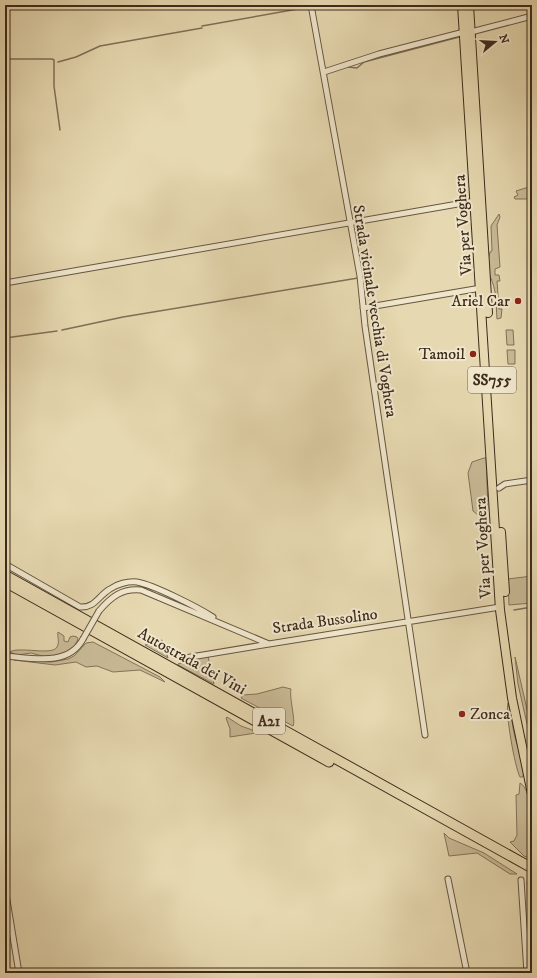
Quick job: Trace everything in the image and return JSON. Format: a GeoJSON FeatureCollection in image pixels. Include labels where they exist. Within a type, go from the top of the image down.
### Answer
{"type":"FeatureCollection","features":[{"type":"Feature","properties":{"kind":"highway","name":"Autostrada dei Vini"},"geometry":{"type":"LineString","coordinates":[[5,575],[532,868]]}},
{"type":"Feature","properties":{"kind":"highway","name":"Autostrada dei Vini"},"geometry":{"type":"LineString","coordinates":[[5,582],[532,874]]}},
{"type":"Feature","properties":{"kind":"highway"},"geometry":{"type":"LineString","coordinates":[[505,852],[532,864]]}},
{"type":"Feature","properties":{"kind":"main road","name":"Via per Voghera"},"geometry":{"type":"LineString","coordinates":[[462,5],[468,32],[499,488],[502,609]]}},
{"type":"Feature","properties":{"kind":"main road","name":"Via per Voghera"},"geometry":{"type":"LineString","coordinates":[[469,5],[468,32],[475,201],[502,609]]}},
{"type":"Feature","properties":{"kind":"main road"},"geometry":{"type":"LineString","coordinates":[[502,609],[516,696],[532,764]]}},
{"type":"Feature","properties":{"kind":"main road"},"geometry":{"type":"LineString","coordinates":[[502,609],[512,698],[532,794]]}},
{"type":"Feature","properties":{"kind":"street","name":"Strada vicinale vecchia di Voghera"},"geometry":{"type":"LineString","coordinates":[[312,5],[349,223],[360,276],[363,308],[410,622],[425,735]]}},
{"type":"Feature","properties":{"kind":"street"},"geometry":{"type":"LineString","coordinates":[[324,72],[379,54],[532,16]]}},
{"type":"Feature","properties":{"kind":"street"},"geometry":{"type":"LineString","coordinates":[[5,283],[475,201]]}},
{"type":"Feature","properties":{"kind":"street"},"geometry":{"type":"LineString","coordinates":[[363,308],[481,288]]}},
{"type":"Feature","properties":{"kind":"street"},"geometry":{"type":"LineString","coordinates":[[499,488],[505,484],[532,480]]}},
{"type":"Feature","properties":{"kind":"street"},"geometry":{"type":"LineString","coordinates":[[5,564],[80,607],[87,608],[93,605],[109,589],[117,585],[136,582],[188,604],[224,624]]}},
{"type":"Feature","properties":{"kind":"street","name":"Strada Bussolino"},"geometry":{"type":"LineString","coordinates":[[5,656],[60,658],[74,651],[83,639],[99,611],[113,596],[129,590],[141,590],[269,644],[502,609]]}},
{"type":"Feature","properties":{"kind":"street"},"geometry":{"type":"LineString","coordinates":[[185,658],[269,644]]}},
{"type":"Feature","properties":{"kind":"street"},"geometry":{"type":"LineString","coordinates":[[448,879],[467,973]]}},
{"type":"Feature","properties":{"kind":"street"},"geometry":{"type":"LineString","coordinates":[[521,880],[527,973]]}},
{"type":"Feature","properties":{"kind":"street"},"geometry":{"type":"LineString","coordinates":[[5,888],[19,973]]}},
{"type":"Feature","properties":{"kind":"shaded area"},"geometry":{"type":"Polygon","coordinates":[[[532,186],[532,199],[515,199],[514,197],[518,195],[516,191],[532,186]]]}},
{"type":"Feature","properties":{"kind":"shaded area"},"geometry":{"type":"Polygon","coordinates":[[[499,214],[500,217],[497,225],[500,267],[495,269],[495,275],[499,275],[500,281],[497,281],[499,309],[502,309],[501,318],[497,319],[496,295],[488,269],[488,259],[490,252],[492,251],[491,226],[499,214]]]}},
{"type":"Feature","properties":{"kind":"shaded area"},"geometry":{"type":"Polygon","coordinates":[[[506,330],[513,330],[514,345],[507,345],[506,330]]]}},
{"type":"Feature","properties":{"kind":"shaded area"},"geometry":{"type":"Polygon","coordinates":[[[507,350],[515,350],[515,364],[508,364],[507,350]]]}},
{"type":"Feature","properties":{"kind":"shaded area"},"geometry":{"type":"Polygon","coordinates":[[[486,458],[488,509],[484,515],[478,515],[473,511],[468,473],[472,462],[486,458]]]}},
{"type":"Feature","properties":{"kind":"shaded area"},"geometry":{"type":"Polygon","coordinates":[[[532,576],[532,603],[509,605],[508,579],[532,576]]]}},
{"type":"Feature","properties":{"kind":"shaded area"},"geometry":{"type":"Polygon","coordinates":[[[58,632],[64,636],[64,641],[68,642],[70,637],[73,636],[77,637],[78,639],[73,649],[61,655],[46,657],[31,653],[17,655],[10,652],[14,650],[54,650],[58,643],[58,632]]]}},
{"type":"Feature","properties":{"kind":"shaded area"},"geometry":{"type":"Polygon","coordinates":[[[162,640],[168,658],[145,645],[162,640]]]}},
{"type":"Feature","properties":{"kind":"shaded area"},"geometry":{"type":"Polygon","coordinates":[[[93,642],[160,677],[165,682],[140,670],[113,672],[97,666],[86,667],[76,662],[55,665],[14,660],[51,662],[68,659],[74,656],[86,643],[93,642]]]}},
{"type":"Feature","properties":{"kind":"shaded area"},"geometry":{"type":"Polygon","coordinates":[[[208,656],[214,684],[178,665],[178,664],[208,656]]]}},
{"type":"Feature","properties":{"kind":"shaded area"},"geometry":{"type":"Polygon","coordinates":[[[515,657],[532,731],[532,746],[518,684],[515,657]]]}},
{"type":"Feature","properties":{"kind":"shaded area"},"geometry":{"type":"Polygon","coordinates":[[[283,687],[291,689],[294,720],[293,726],[241,698],[243,695],[257,694],[283,687]]]}},
{"type":"Feature","properties":{"kind":"shaded area"},"geometry":{"type":"Polygon","coordinates":[[[508,703],[515,737],[523,762],[523,777],[520,777],[518,772],[513,752],[509,728],[508,703]]]}},
{"type":"Feature","properties":{"kind":"shaded area"},"geometry":{"type":"Polygon","coordinates":[[[227,717],[241,726],[255,731],[256,733],[230,737],[227,717]]]}},
{"type":"Feature","properties":{"kind":"shaded area"},"geometry":{"type":"Polygon","coordinates":[[[520,783],[525,788],[528,796],[532,818],[532,859],[524,856],[510,842],[514,841],[517,835],[516,795],[519,794],[520,783]]]}},
{"type":"Feature","properties":{"kind":"shaded area"},"geometry":{"type":"Polygon","coordinates":[[[444,833],[449,838],[484,853],[517,874],[510,874],[477,853],[449,856],[444,833]]]}},
{"type":"Feature","properties":{"kind":"shaded area"},"geometry":{"type":"Polygon","coordinates":[[[529,880],[532,882],[532,973],[529,956],[527,881],[529,880]]]}},
{"type":"Feature","properties":{"kind":"waterway"},"geometry":{"type":"LineString","coordinates":[[202,26],[309,7]]}},
{"type":"Feature","properties":{"kind":"waterway"},"geometry":{"type":"LineString","coordinates":[[58,62],[76,57],[100,46],[202,28]]}},
{"type":"Feature","properties":{"kind":"waterway"},"geometry":{"type":"LineString","coordinates":[[348,67],[357,68],[364,62],[459,37]]}},
{"type":"Feature","properties":{"kind":"waterway"},"geometry":{"type":"LineString","coordinates":[[5,59],[54,60],[54,86],[60,130]]}},
{"type":"Feature","properties":{"kind":"waterway"},"geometry":{"type":"LineString","coordinates":[[62,330],[123,317],[358,278]]}},
{"type":"Feature","properties":{"kind":"waterway"},"geometry":{"type":"LineString","coordinates":[[5,338],[57,331]]}},
{"type":"Feature","properties":{"kind":"waterway"},"geometry":{"type":"LineString","coordinates":[[514,610],[532,607]]}},
{"type":"Feature","properties":{"kind":"place","name":"Ariel Car"},"geometry":{"type":"Point","coordinates":[518,301]}},
{"type":"Feature","properties":{"kind":"place","name":"Tamoil"},"geometry":{"type":"Point","coordinates":[473,354]}},
{"type":"Feature","properties":{"kind":"place","name":"Zonca"},"geometry":{"type":"Point","coordinates":[462,714]}}]}
